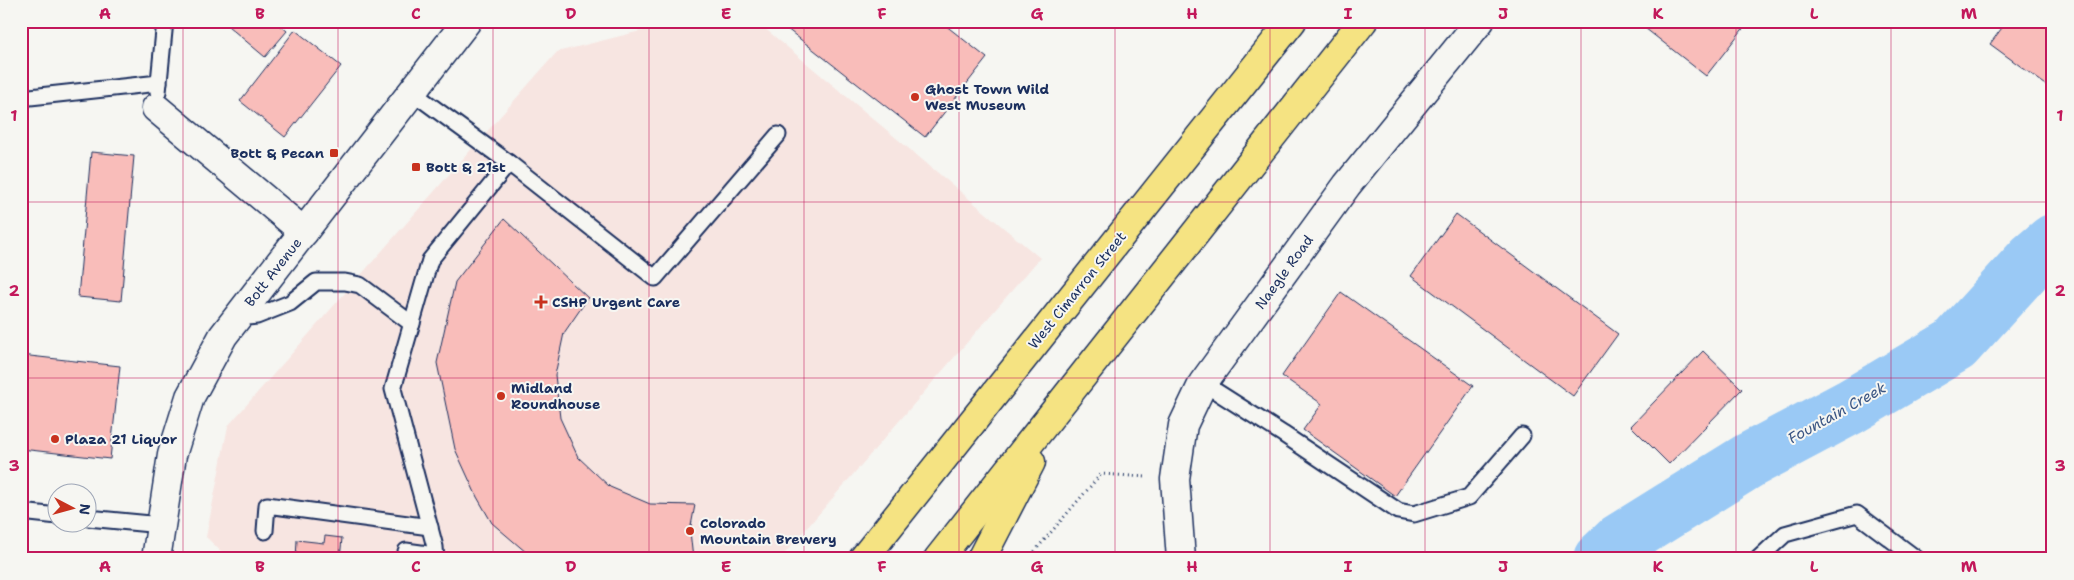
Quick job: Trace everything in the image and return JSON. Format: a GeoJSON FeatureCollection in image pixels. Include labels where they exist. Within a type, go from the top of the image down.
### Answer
{"type":"FeatureCollection","features":[{"type":"Feature","properties":{"kind":"highway","name":"West Cimarron Street"},"geometry":{"type":"LineString","coordinates":[[863,559],[1292,21]]}},
{"type":"Feature","properties":{"kind":"highway"},"geometry":{"type":"LineString","coordinates":[[938,559],[1363,21]]}},
{"type":"Feature","properties":{"kind":"highway"},"geometry":{"type":"LineString","coordinates":[[981,559],[1062,402]]}},
{"type":"Feature","properties":{"kind":"highway"},"geometry":{"type":"LineString","coordinates":[[843,559],[954,444]]}},
{"type":"Feature","properties":{"kind":"street","name":"Bott Avenue"},"geometry":{"type":"LineString","coordinates":[[156,559],[172,455],[190,397],[223,336],[467,21]]}},
{"type":"Feature","properties":{"kind":"street","name":"Naegle Road"},"geometry":{"type":"LineString","coordinates":[[1181,559],[1175,478],[1183,425],[1203,384],[1347,185],[1480,21]]}},
{"type":"Feature","properties":{"kind":"street"},"geometry":{"type":"LineString","coordinates":[[157,96],[304,232]]}},
{"type":"Feature","properties":{"kind":"lane"},"geometry":{"type":"LineString","coordinates":[[21,98],[157,96],[165,21]]}},
{"type":"Feature","properties":{"kind":"lane"},"geometry":{"type":"LineString","coordinates":[[412,92],[509,163],[655,278],[778,135]]}},
{"type":"Feature","properties":{"kind":"lane"},"geometry":{"type":"LineString","coordinates":[[406,551],[435,557],[430,527],[393,389],[430,260],[509,163]]}},
{"type":"Feature","properties":{"kind":"lane"},"geometry":{"type":"LineString","coordinates":[[238,318],[257,316],[290,303],[316,282],[345,282],[360,286],[412,324]]}},
{"type":"Feature","properties":{"kind":"lane"},"geometry":{"type":"LineString","coordinates":[[1203,384],[1283,434],[1398,511],[1414,514],[1470,497],[1522,436]]}},
{"type":"Feature","properties":{"kind":"lane"},"geometry":{"type":"LineString","coordinates":[[264,531],[267,505],[430,527]]}},
{"type":"Feature","properties":{"kind":"lane"},"geometry":{"type":"LineString","coordinates":[[21,512],[48,515]]}},
{"type":"Feature","properties":{"kind":"lane"},"geometry":{"type":"LineString","coordinates":[[1758,559],[1785,534],[1857,514],[1917,559]]}},
{"type":"Feature","properties":{"kind":"lane"},"geometry":{"type":"LineString","coordinates":[[98,519],[161,525]]}},
{"type":"Feature","properties":{"kind":"path"},"geometry":{"type":"LineString","coordinates":[[1028,559],[1101,474],[1175,478]]}},
{"type":"Feature","properties":{"kind":"shaded area"},"geometry":{"type":"Polygon","coordinates":[[[680,21],[756,21],[1040,258],[780,559],[229,559],[206,537],[228,426],[557,52],[680,21]]]}},
{"type":"Feature","properties":{"kind":"building"},"geometry":{"type":"Polygon","coordinates":[[[222,21],[275,21],[287,31],[265,57],[222,21]]]}},
{"type":"Feature","properties":{"kind":"building","name":"Ghost Town Wild West Museum"},"geometry":{"type":"Polygon","coordinates":[[[777,21],[940,21],[987,58],[925,137],[777,21]]]}},
{"type":"Feature","properties":{"kind":"building"},"geometry":{"type":"Polygon","coordinates":[[[1636,21],[1749,21],[1706,76],[1636,21]]]}},
{"type":"Feature","properties":{"kind":"building"},"geometry":{"type":"Polygon","coordinates":[[[2007,21],[2053,21],[2053,90],[1990,44],[2007,21]]]}},
{"type":"Feature","properties":{"kind":"building"},"geometry":{"type":"Polygon","coordinates":[[[295,30],[341,66],[285,137],[240,101],[295,30]]]}},
{"type":"Feature","properties":{"kind":"building"},"geometry":{"type":"Polygon","coordinates":[[[91,152],[134,156],[121,301],[78,297],[91,152]]]}},
{"type":"Feature","properties":{"kind":"building"},"geometry":{"type":"Polygon","coordinates":[[[1456,214],[1618,334],[1573,396],[1411,276],[1456,214]]]}},
{"type":"Feature","properties":{"kind":"building","name":"Midland Roundhouse"},"geometry":{"type":"Polygon","coordinates":[[[504,219],[588,298],[564,333],[555,375],[560,418],[578,457],[610,487],[650,504],[695,505],[690,531],[693,559],[534,559],[492,523],[477,497],[455,449],[437,363],[455,282],[504,219]]]}},
{"type":"Feature","properties":{"kind":"building"},"geometry":{"type":"Polygon","coordinates":[[[1341,292],[1473,386],[1395,496],[1303,430],[1322,404],[1282,376],[1341,292]]]}},
{"type":"Feature","properties":{"kind":"building"},"geometry":{"type":"Polygon","coordinates":[[[1703,351],[1742,389],[1669,464],[1631,426],[1703,351]]]}},
{"type":"Feature","properties":{"kind":"building"},"geometry":{"type":"Polygon","coordinates":[[[21,355],[120,366],[110,459],[21,449],[21,355]]]}},
{"type":"Feature","properties":{"kind":"building"},"geometry":{"type":"Polygon","coordinates":[[[325,536],[342,538],[340,559],[296,559],[297,540],[324,543],[325,536]]]}},
{"type":"Feature","properties":{"kind":"waterway","name":"Fountain Creek"},"geometry":{"type":"LineString","coordinates":[[1601,559],[1620,541],[1750,460],[1850,407],[1955,345],[2033,259],[2053,242]]}},
{"type":"Feature","properties":{"kind":"place","name":"Ghost Town Wild West Museum"},"geometry":{"type":"Point","coordinates":[915,97]}},
{"type":"Feature","properties":{"kind":"place","name":"Bott & Pecan"},"geometry":{"type":"Point","coordinates":[334,153]}},
{"type":"Feature","properties":{"kind":"place","name":"Bott & 21st"},"geometry":{"type":"Point","coordinates":[416,167]}},
{"type":"Feature","properties":{"kind":"place","name":"CSHP Urgent Care"},"geometry":{"type":"Point","coordinates":[541,302]}},
{"type":"Feature","properties":{"kind":"place","name":"Midland Roundhouse"},"geometry":{"type":"Point","coordinates":[501,396]}},
{"type":"Feature","properties":{"kind":"place","name":"Plaza 21 Liquor"},"geometry":{"type":"Point","coordinates":[55,439]}},
{"type":"Feature","properties":{"kind":"place","name":"Colorado Mountain Brewery"},"geometry":{"type":"Point","coordinates":[690,531]}}]}
